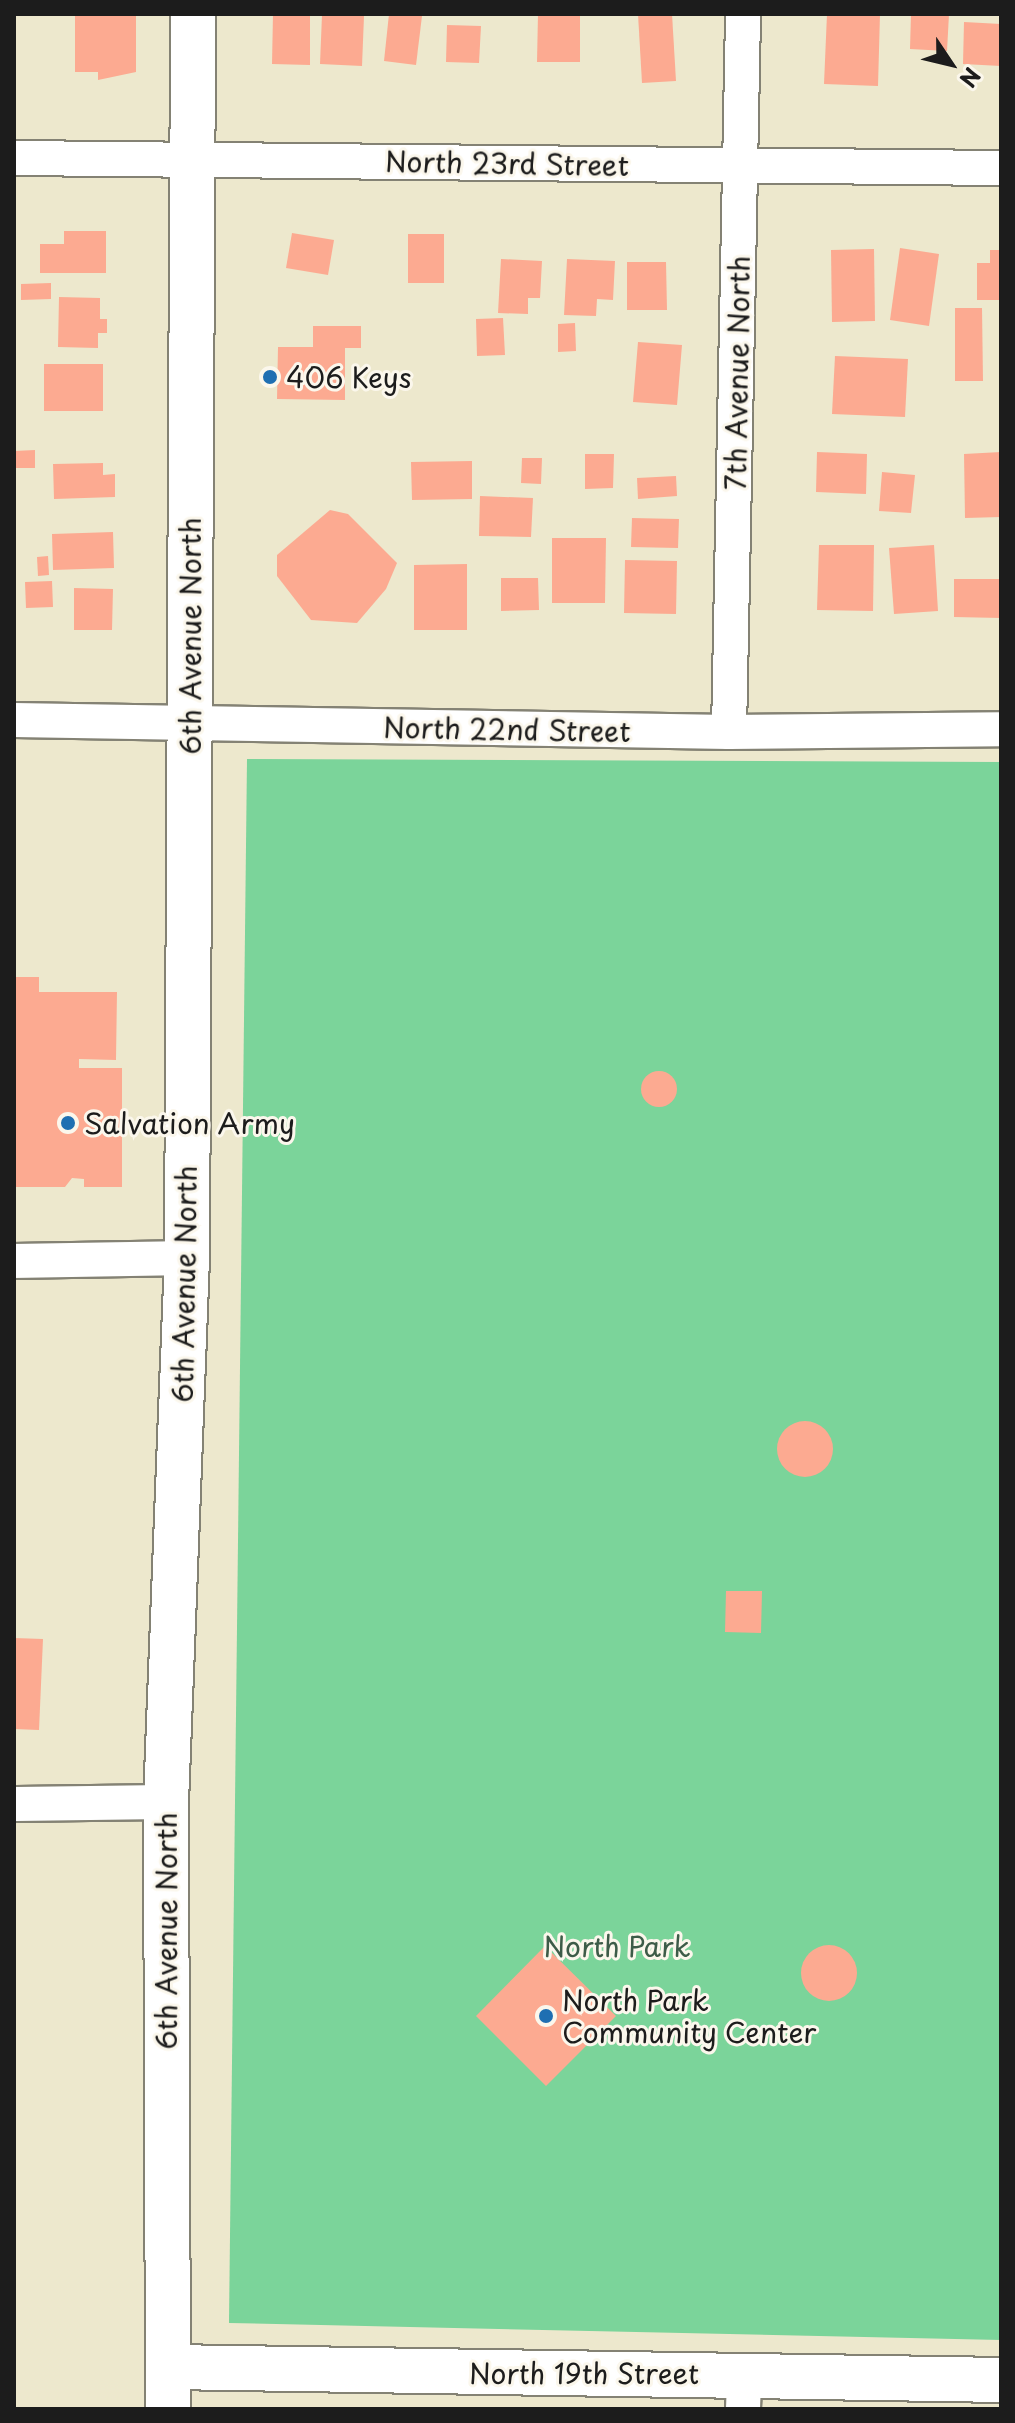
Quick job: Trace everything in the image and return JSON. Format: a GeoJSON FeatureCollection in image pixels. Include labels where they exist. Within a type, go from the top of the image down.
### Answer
{"type":"FeatureCollection","features":[{"type":"Feature","properties":{"kind":"main road","name":"6th Avenue North"},"geometry":{"type":"LineString","coordinates":[[168,2388],[166,1802],[187,1258],[193,14]]}},
{"type":"Feature","properties":{"kind":"main road","name":"North 19th Street"},"geometry":{"type":"LineString","coordinates":[[168,2388],[629,2376],[743,2391],[1001,2380]]}},
{"type":"Feature","properties":{"kind":"street","name":"7th Avenue North"},"geometry":{"type":"LineString","coordinates":[[729,732],[743,14]]}},
{"type":"Feature","properties":{"kind":"street","name":"North 23rd Street"},"geometry":{"type":"LineString","coordinates":[[14,158],[1001,168]]}},
{"type":"Feature","properties":{"kind":"street","name":"North 22nd Street"},"geometry":{"type":"LineString","coordinates":[[14,720],[189,726],[729,732],[1001,729]]}},
{"type":"Feature","properties":{"kind":"street"},"geometry":{"type":"LineString","coordinates":[[14,1261],[187,1258]]}},
{"type":"Feature","properties":{"kind":"street"},"geometry":{"type":"LineString","coordinates":[[14,1804],[166,1802]]}},
{"type":"Feature","properties":{"kind":"green space","name":"North Park"},"geometry":{"type":"Polygon","coordinates":[[[247,759],[1001,762],[1001,2340],[229,2323],[247,759]]]}},
{"type":"Feature","properties":{"kind":"building"},"geometry":{"type":"Polygon","coordinates":[[[75,14],[136,14],[136,72],[98,80],[98,72],[75,72],[75,14]]]}},
{"type":"Feature","properties":{"kind":"building"},"geometry":{"type":"Polygon","coordinates":[[[273,14],[310,14],[310,65],[272,64],[273,14]]]}},
{"type":"Feature","properties":{"kind":"building"},"geometry":{"type":"Polygon","coordinates":[[[389,14],[422,16],[416,65],[384,61],[389,14]]]}},
{"type":"Feature","properties":{"kind":"building"},"geometry":{"type":"Polygon","coordinates":[[[538,14],[580,14],[580,62],[537,62],[538,14]]]}},
{"type":"Feature","properties":{"kind":"building"},"geometry":{"type":"Polygon","coordinates":[[[638,14],[672,14],[676,81],[642,83],[638,14]]]}},
{"type":"Feature","properties":{"kind":"building"},"geometry":{"type":"Polygon","coordinates":[[[827,14],[880,14],[878,86],[824,84],[827,14]]]}},
{"type":"Feature","properties":{"kind":"building"},"geometry":{"type":"Polygon","coordinates":[[[911,14],[949,14],[947,51],[910,49],[911,14]]]}},
{"type":"Feature","properties":{"kind":"building"},"geometry":{"type":"Polygon","coordinates":[[[322,15],[364,16],[362,66],[320,64],[322,15]]]}},
{"type":"Feature","properties":{"kind":"building"},"geometry":{"type":"Polygon","coordinates":[[[964,22],[1001,24],[1001,66],[963,64],[964,22]]]}},
{"type":"Feature","properties":{"kind":"building"},"geometry":{"type":"Polygon","coordinates":[[[447,25],[481,26],[479,63],[446,62],[447,25]]]}},
{"type":"Feature","properties":{"kind":"building"},"geometry":{"type":"Polygon","coordinates":[[[64,231],[106,231],[106,273],[40,273],[40,244],[64,244],[64,231]]]}},
{"type":"Feature","properties":{"kind":"building"},"geometry":{"type":"Polygon","coordinates":[[[292,233],[334,240],[328,275],[286,268],[292,233]]]}},
{"type":"Feature","properties":{"kind":"building"},"geometry":{"type":"Polygon","coordinates":[[[408,234],[444,234],[444,283],[408,283],[408,234]]]}},
{"type":"Feature","properties":{"kind":"building"},"geometry":{"type":"Polygon","coordinates":[[[900,248],[939,254],[929,326],[890,320],[900,248]]]}},
{"type":"Feature","properties":{"kind":"building"},"geometry":{"type":"Polygon","coordinates":[[[874,249],[875,321],[832,322],[831,250],[874,249]]]}},
{"type":"Feature","properties":{"kind":"building"},"geometry":{"type":"Polygon","coordinates":[[[990,250],[1001,250],[1001,300],[977,300],[977,263],[990,263],[990,250]]]}},
{"type":"Feature","properties":{"kind":"building"},"geometry":{"type":"Polygon","coordinates":[[[501,259],[542,261],[540,298],[528,298],[528,314],[498,313],[501,259]]]}},
{"type":"Feature","properties":{"kind":"building"},"geometry":{"type":"Polygon","coordinates":[[[567,259],[615,261],[613,300],[597,299],[596,316],[564,315],[567,259]]]}},
{"type":"Feature","properties":{"kind":"building"},"geometry":{"type":"Polygon","coordinates":[[[627,262],[666,262],[667,310],[627,310],[627,262]]]}},
{"type":"Feature","properties":{"kind":"building"},"geometry":{"type":"Polygon","coordinates":[[[51,283],[51,299],[21,300],[21,284],[51,283]]]}},
{"type":"Feature","properties":{"kind":"building"},"geometry":{"type":"Polygon","coordinates":[[[59,297],[100,298],[100,319],[107,319],[107,333],[98,333],[98,348],[58,347],[59,297]]]}},
{"type":"Feature","properties":{"kind":"building"},"geometry":{"type":"Polygon","coordinates":[[[955,308],[982,308],[983,381],[955,381],[955,308]]]}},
{"type":"Feature","properties":{"kind":"building"},"geometry":{"type":"Polygon","coordinates":[[[503,318],[505,355],[477,356],[476,319],[503,318]]]}},
{"type":"Feature","properties":{"kind":"building"},"geometry":{"type":"Polygon","coordinates":[[[575,323],[576,351],[558,352],[558,324],[575,323]]]}},
{"type":"Feature","properties":{"kind":"building"},"geometry":{"type":"Polygon","coordinates":[[[313,326],[361,326],[361,348],[345,348],[345,400],[277,399],[278,347],[313,347],[313,326]]]}},
{"type":"Feature","properties":{"kind":"building"},"geometry":{"type":"Polygon","coordinates":[[[638,342],[682,345],[677,405],[633,402],[638,342]]]}},
{"type":"Feature","properties":{"kind":"building"},"geometry":{"type":"Polygon","coordinates":[[[835,356],[908,359],[905,417],[832,414],[835,356]]]}},
{"type":"Feature","properties":{"kind":"building"},"geometry":{"type":"Polygon","coordinates":[[[44,364],[103,364],[103,411],[44,411],[44,364]]]}},
{"type":"Feature","properties":{"kind":"building"},"geometry":{"type":"Polygon","coordinates":[[[35,450],[35,468],[14,468],[14,451],[35,450]]]}},
{"type":"Feature","properties":{"kind":"building"},"geometry":{"type":"Polygon","coordinates":[[[817,452],[867,454],[866,494],[816,492],[817,452]]]}},
{"type":"Feature","properties":{"kind":"building"},"geometry":{"type":"Polygon","coordinates":[[[1001,452],[1001,517],[965,518],[964,454],[1001,452]]]}},
{"type":"Feature","properties":{"kind":"building"},"geometry":{"type":"Polygon","coordinates":[[[585,454],[614,454],[613,488],[585,489],[585,454]]]}},
{"type":"Feature","properties":{"kind":"building"},"geometry":{"type":"Polygon","coordinates":[[[522,458],[542,458],[541,484],[521,483],[522,458]]]}},
{"type":"Feature","properties":{"kind":"building"},"geometry":{"type":"Polygon","coordinates":[[[472,461],[472,499],[412,500],[411,462],[472,461]]]}},
{"type":"Feature","properties":{"kind":"building"},"geometry":{"type":"Polygon","coordinates":[[[103,463],[103,475],[115,474],[115,497],[54,499],[53,464],[103,463]]]}},
{"type":"Feature","properties":{"kind":"building"},"geometry":{"type":"Polygon","coordinates":[[[882,472],[915,475],[911,513],[879,511],[882,472]]]}},
{"type":"Feature","properties":{"kind":"building"},"geometry":{"type":"Polygon","coordinates":[[[676,476],[677,496],[638,499],[637,478],[676,476]]]}},
{"type":"Feature","properties":{"kind":"building"},"geometry":{"type":"Polygon","coordinates":[[[480,496],[533,498],[531,537],[479,536],[480,496]]]}},
{"type":"Feature","properties":{"kind":"building"},"geometry":{"type":"Polygon","coordinates":[[[330,510],[348,514],[397,563],[386,589],[357,623],[311,620],[277,576],[277,555],[330,510]]]}},
{"type":"Feature","properties":{"kind":"building"},"geometry":{"type":"Polygon","coordinates":[[[632,518],[679,519],[678,548],[631,547],[632,518]]]}},
{"type":"Feature","properties":{"kind":"building"},"geometry":{"type":"Polygon","coordinates":[[[113,532],[114,568],[53,570],[52,534],[113,532]]]}},
{"type":"Feature","properties":{"kind":"building"},"geometry":{"type":"Polygon","coordinates":[[[552,538],[606,538],[605,603],[552,603],[552,538]]]}},
{"type":"Feature","properties":{"kind":"building"},"geometry":{"type":"Polygon","coordinates":[[[819,545],[874,545],[873,611],[817,610],[819,545]]]}},
{"type":"Feature","properties":{"kind":"building"},"geometry":{"type":"Polygon","coordinates":[[[934,545],[938,611],[894,614],[889,548],[934,545]]]}},
{"type":"Feature","properties":{"kind":"building"},"geometry":{"type":"Polygon","coordinates":[[[48,556],[49,575],[38,576],[37,557],[48,556]]]}},
{"type":"Feature","properties":{"kind":"building"},"geometry":{"type":"Polygon","coordinates":[[[625,560],[677,561],[676,614],[624,613],[625,560]]]}},
{"type":"Feature","properties":{"kind":"building"},"geometry":{"type":"Polygon","coordinates":[[[467,564],[467,630],[414,630],[414,565],[467,564]]]}},
{"type":"Feature","properties":{"kind":"building"},"geometry":{"type":"Polygon","coordinates":[[[501,578],[538,578],[539,610],[501,611],[501,578]]]}},
{"type":"Feature","properties":{"kind":"building"},"geometry":{"type":"Polygon","coordinates":[[[954,579],[1001,579],[1001,618],[954,617],[954,579]]]}},
{"type":"Feature","properties":{"kind":"building"},"geometry":{"type":"Polygon","coordinates":[[[52,581],[53,607],[26,608],[25,582],[52,581]]]}},
{"type":"Feature","properties":{"kind":"building"},"geometry":{"type":"Polygon","coordinates":[[[74,588],[113,589],[112,630],[74,630],[74,588]]]}},
{"type":"Feature","properties":{"kind":"building","name":"Salvation Army"},"geometry":{"type":"Polygon","coordinates":[[[16,977],[39,977],[39,992],[117,992],[116,1060],[79,1059],[79,1068],[122,1068],[122,1187],[84,1187],[84,1179],[72,1178],[65,1187],[14,1187],[16,977]]]}},
{"type":"Feature","properties":{"kind":"building"},"geometry":{"type":"Polygon","coordinates":[[[659,1071],[672,1076],[677,1089],[672,1102],[659,1107],[646,1102],[641,1089],[646,1076],[659,1071]]]}},
{"type":"Feature","properties":{"kind":"building"},"geometry":{"type":"Polygon","coordinates":[[[805,1421],[825,1429],[833,1449],[825,1469],[805,1477],[785,1469],[777,1449],[785,1429],[805,1421]]]}},
{"type":"Feature","properties":{"kind":"building"},"geometry":{"type":"Polygon","coordinates":[[[726,1591],[762,1591],[761,1633],[725,1632],[726,1591]]]}},
{"type":"Feature","properties":{"kind":"building"},"geometry":{"type":"Polygon","coordinates":[[[14,1638],[43,1639],[39,1730],[14,1729],[14,1638]]]}},
{"type":"Feature","properties":{"kind":"building"},"geometry":{"type":"Polygon","coordinates":[[[829,1945],[849,1953],[857,1973],[849,1993],[829,2001],[809,1993],[801,1973],[809,1953],[829,1945]]]}},
{"type":"Feature","properties":{"kind":"building","name":"North Park Community Center"},"geometry":{"type":"Polygon","coordinates":[[[545,1946],[616,2016],[546,2086],[476,2016],[545,1946]]]}},
{"type":"Feature","properties":{"kind":"place","name":"406 Keys"},"geometry":{"type":"Point","coordinates":[270,377]}},
{"type":"Feature","properties":{"kind":"place","name":"Salvation Army"},"geometry":{"type":"Point","coordinates":[68,1123]}},
{"type":"Feature","properties":{"kind":"place","name":"North Park Community Center"},"geometry":{"type":"Point","coordinates":[546,2016]}}]}
